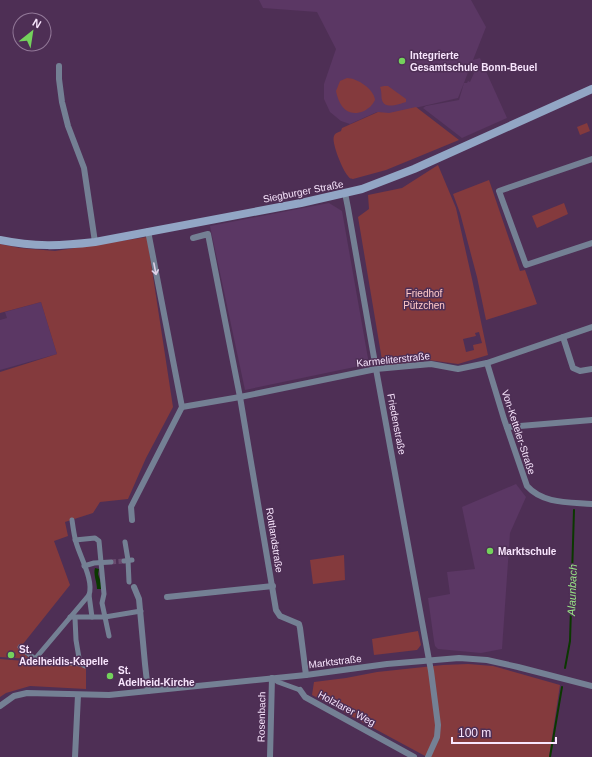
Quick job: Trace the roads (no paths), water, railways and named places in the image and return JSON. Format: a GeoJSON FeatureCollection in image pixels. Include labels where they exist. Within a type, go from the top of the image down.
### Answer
{"type":"FeatureCollection","features":[{"type":"Feature","properties":{"kind":"main road","name":"Siegburger Straße"},"geometry":{"type":"LineString","coordinates":[[0,240],[22,244],[48,246],[95,242],[300,203],[362,189],[414,169],[592,89]]}},
{"type":"Feature","properties":{"kind":"street"},"geometry":{"type":"LineString","coordinates":[[59,66],[62,102],[68,126],[84,168],[95,242]]}},
{"type":"Feature","properties":{"kind":"street"},"geometry":{"type":"LineString","coordinates":[[592,159],[499,191],[526,265],[592,243]]}},
{"type":"Feature","properties":{"kind":"street","name":"Friedenstraße"},"geometry":{"type":"LineString","coordinates":[[345,193],[429,660],[438,725],[437,737],[428,757]]}},
{"type":"Feature","properties":{"kind":"street"},"geometry":{"type":"LineString","coordinates":[[132,520],[131,506],[182,407],[148,231]]}},
{"type":"Feature","properties":{"kind":"street"},"geometry":{"type":"LineString","coordinates":[[193,238],[208,234],[240,397]]}},
{"type":"Feature","properties":{"kind":"street","name":"Karmeliterstraße"},"geometry":{"type":"LineString","coordinates":[[182,407],[240,397],[376,369],[431,364],[458,369],[487,362],[592,327]]}},
{"type":"Feature","properties":{"kind":"street"},"geometry":{"type":"LineString","coordinates":[[563,337],[573,368],[580,371],[592,369]]}},
{"type":"Feature","properties":{"kind":"street","name":"Von-Ketteler-Straße"},"geometry":{"type":"LineString","coordinates":[[487,362],[527,486],[532,492],[540,497],[551,500],[592,504]]}},
{"type":"Feature","properties":{"kind":"street","name":"Rottlandstraße"},"geometry":{"type":"LineString","coordinates":[[240,397],[276,610],[280,616],[285,619],[295,621],[299,624],[306,674]]}},
{"type":"Feature","properties":{"kind":"street"},"geometry":{"type":"LineString","coordinates":[[507,427],[592,420]]}},
{"type":"Feature","properties":{"kind":"street"},"geometry":{"type":"LineString","coordinates":[[35,659],[73,617],[89,595],[91,589],[75,540],[72,520]]}},
{"type":"Feature","properties":{"kind":"street"},"geometry":{"type":"LineString","coordinates":[[75,540],[98,539],[104,594],[102,603],[109,636]]}},
{"type":"Feature","properties":{"kind":"street"},"geometry":{"type":"LineString","coordinates":[[128,546],[129,582]]}},
{"type":"Feature","properties":{"kind":"street"},"geometry":{"type":"LineString","coordinates":[[84,566],[111,562]]}},
{"type":"Feature","properties":{"kind":"street"},"geometry":{"type":"LineString","coordinates":[[167,596],[272,586]]}},
{"type":"Feature","properties":{"kind":"street"},"geometry":{"type":"LineString","coordinates":[[134,587],[139,599],[141,611],[144,664],[148,691]]}},
{"type":"Feature","properties":{"kind":"street"},"geometry":{"type":"LineString","coordinates":[[89,595],[92,617]]}},
{"type":"Feature","properties":{"kind":"street"},"geometry":{"type":"LineString","coordinates":[[73,617],[105,617],[141,611]]}},
{"type":"Feature","properties":{"kind":"street"},"geometry":{"type":"LineString","coordinates":[[20,647],[35,659],[83,665],[79,658],[73,617]]}},
{"type":"Feature","properties":{"kind":"street"},"geometry":{"type":"LineString","coordinates":[[74,663],[79,658]]}},
{"type":"Feature","properties":{"kind":"street","name":"Marktstraße"},"geometry":{"type":"LineString","coordinates":[[0,706],[20,694],[42,692],[78,695],[109,695],[459,658],[487,660],[592,686]]}},
{"type":"Feature","properties":{"kind":"street","name":"Holzlarer Weg"},"geometry":{"type":"LineString","coordinates":[[272,678],[278,682],[300,690],[305,697],[414,757]]}},
{"type":"Feature","properties":{"kind":"street","name":"Rosenbach"},"geometry":{"type":"LineString","coordinates":[[270,757],[272,678]]}},
{"type":"Feature","properties":{"kind":"street"},"geometry":{"type":"LineString","coordinates":[[75,757],[78,695]]}},
{"type":"Feature","properties":{"kind":"waterway","name":"Alaunbach"},"geometry":{"type":"LineString","coordinates":[[565,668],[570,641],[574,510]]}},
{"type":"Feature","properties":{"kind":"waterway","name":"Alaunbach"},"geometry":{"type":"LineString","coordinates":[[550,757],[562,687]]}},
{"type":"Feature","properties":{"kind":"tunnel"},"geometry":{"type":"LineString","coordinates":[[111,562],[124,561]]}},
{"type":"Feature","properties":{"kind":"place","name":"Integrierte Gesamtschule Bonn-Beuel"},"geometry":{"type":"Point","coordinates":[402,61]}},
{"type":"Feature","properties":{"kind":"place","name":"Marktschule"},"geometry":{"type":"Point","coordinates":[490,551]}},
{"type":"Feature","properties":{"kind":"place","name":"St. Adelheidis-Kapelle"},"geometry":{"type":"Point","coordinates":[11,655]}},
{"type":"Feature","properties":{"kind":"place","name":"St. Adelheid-Kirche"},"geometry":{"type":"Point","coordinates":[110,676]}},
{"type":"Feature","properties":{"kind":"park label","name":"Friedhof Pützchen"},"geometry":{"type":"Point","coordinates":[424,298]}}]}
